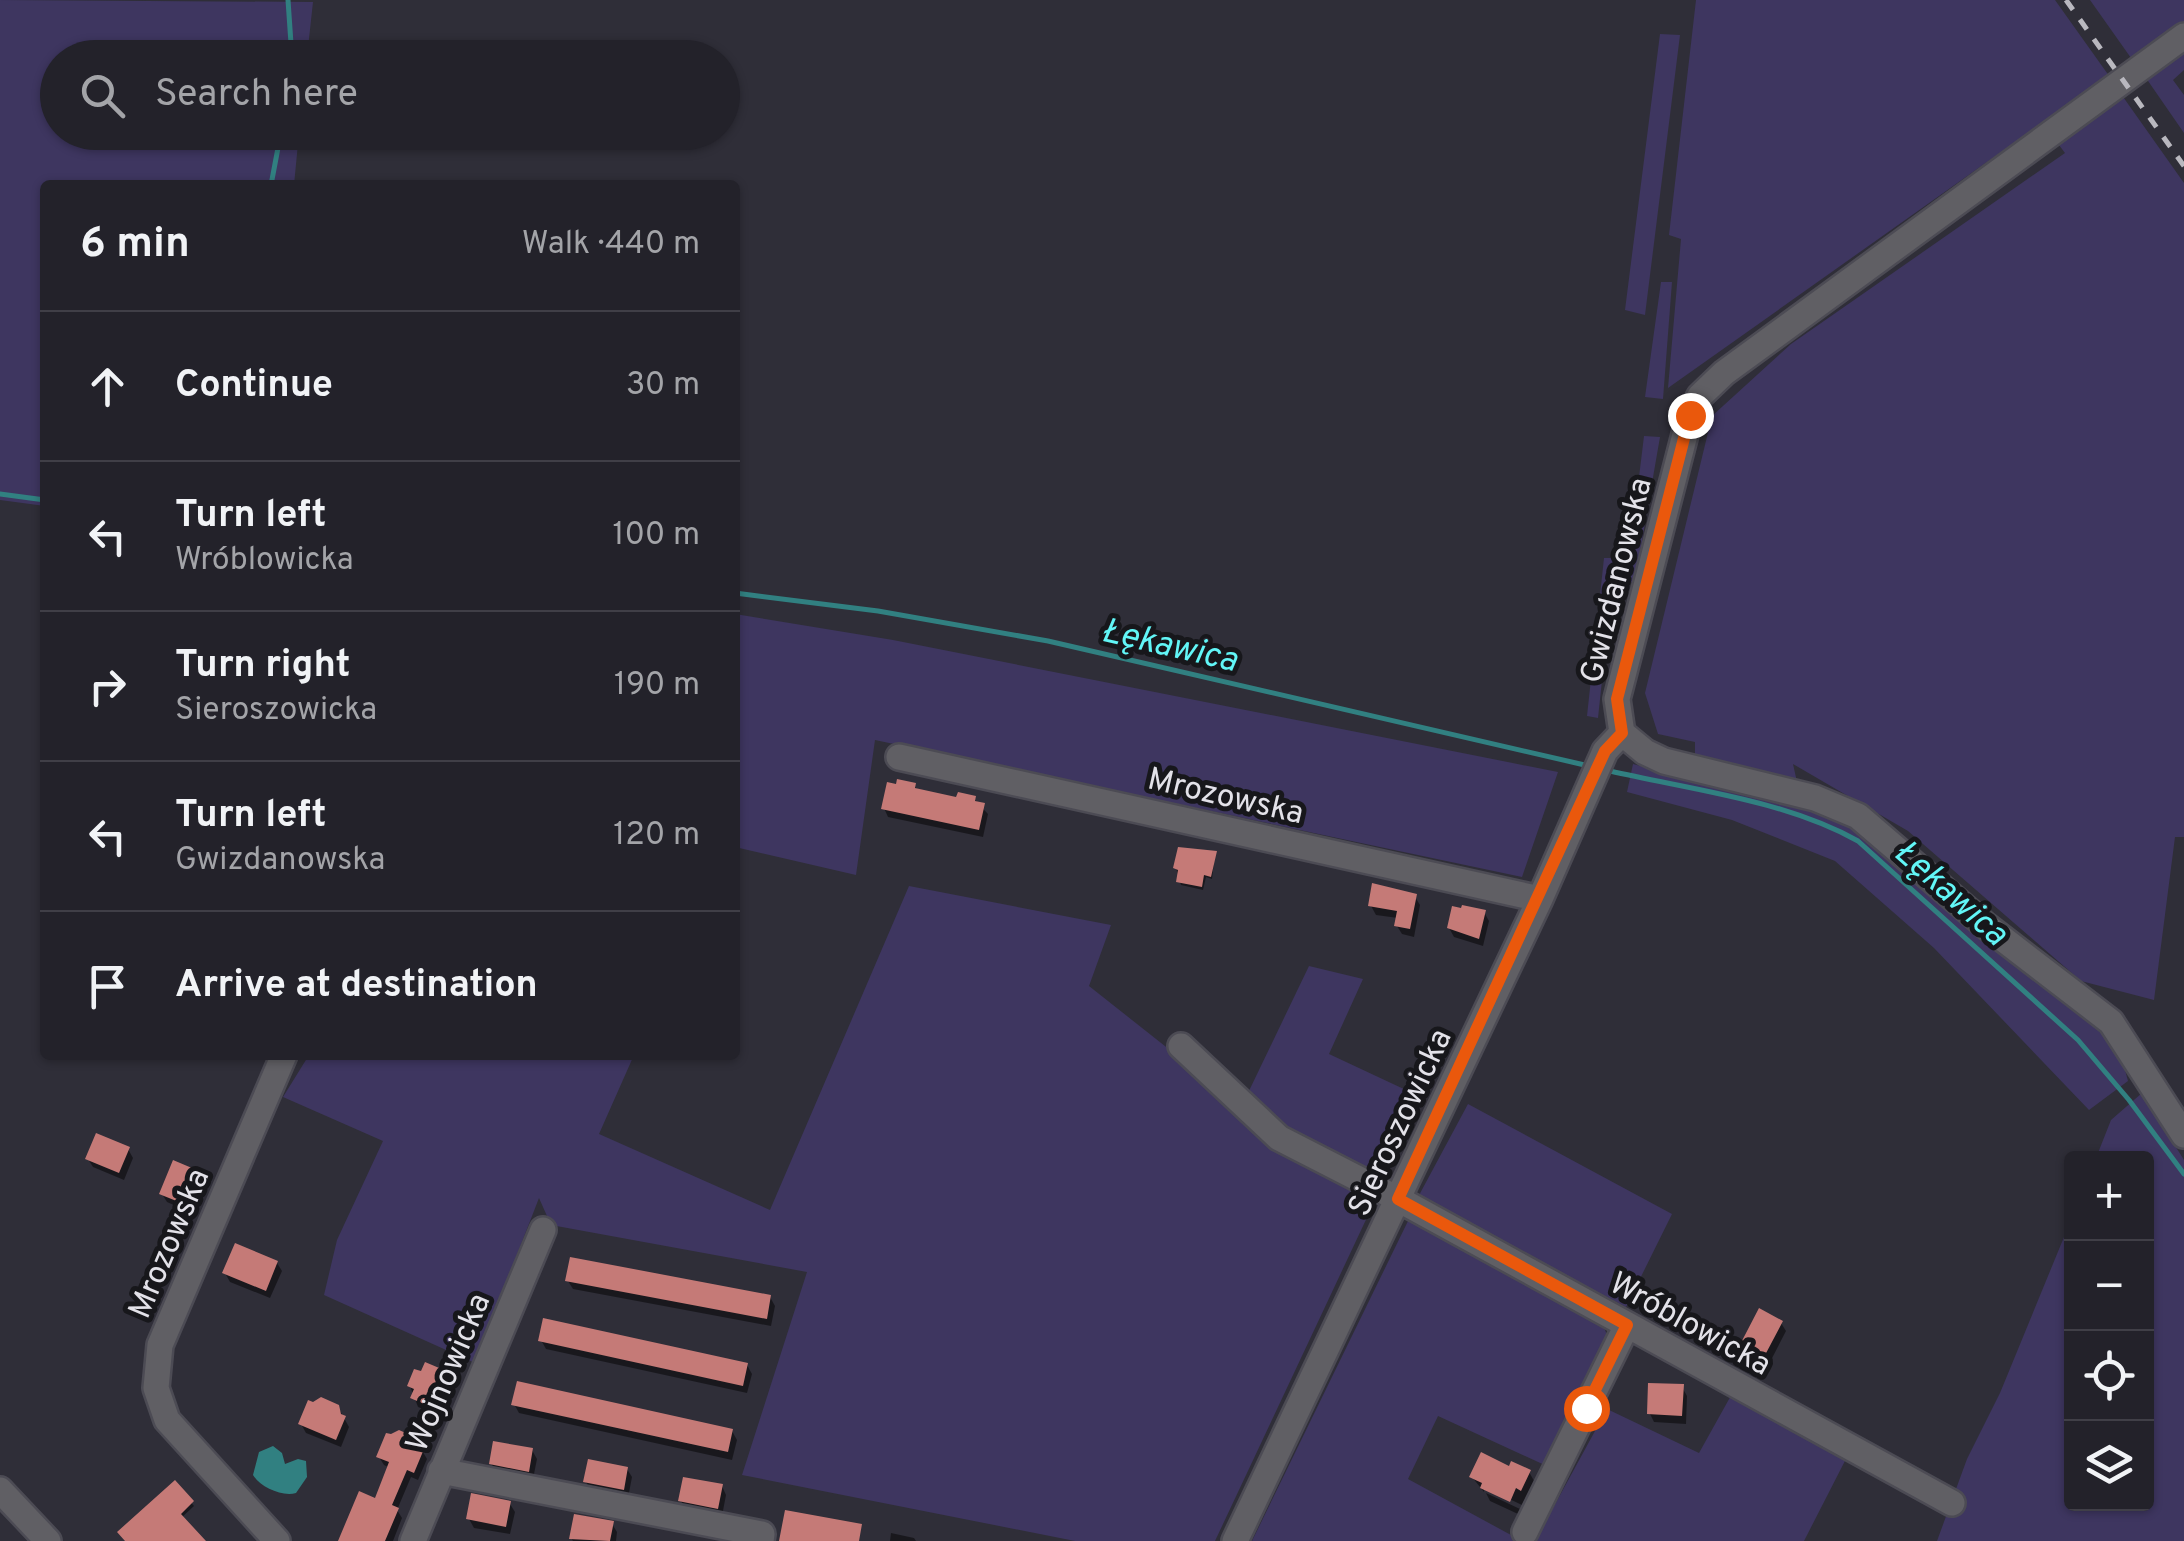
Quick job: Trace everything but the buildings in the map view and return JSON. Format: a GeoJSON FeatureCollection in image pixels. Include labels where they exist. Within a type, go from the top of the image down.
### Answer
{"type":"FeatureCollection","features":[{"type":"Feature","properties":{"kind":"street","name":"Gwizdanowska"},"geometry":{"type":"LineString","coordinates":[[2184,36],[1724,373],[1700,396],[1690,415],[1617,699],[1622,733],[1645,752],[1664,761],[1815,798],[1858,816],[1984,926],[2110,1022],[2184,1135]]}},
{"type":"Feature","properties":{"kind":"street","name":"Sieroszowicka"},"geometry":{"type":"LineString","coordinates":[[1235,1541],[1540,898],[1605,751],[1622,733]]}},
{"type":"Feature","properties":{"kind":"street","name":"Mrozowska"},"geometry":{"type":"LineString","coordinates":[[899,757],[1540,898]]}},
{"type":"Feature","properties":{"kind":"street","name":"Wróblowicka"},"geometry":{"type":"LineString","coordinates":[[1181,1046],[1279,1138],[1398,1199],[1952,1503]]}},
{"type":"Feature","properties":{"kind":"street","name":"Mrozowska"},"geometry":{"type":"LineString","coordinates":[[276,1541],[167,1420],[156,1388],[160,1344],[282,1060]]}},
{"type":"Feature","properties":{"kind":"street","name":"Wojnowicka"},"geometry":{"type":"LineString","coordinates":[[413,1541],[544,1230]]}},
{"type":"Feature","properties":{"kind":"street"},"geometry":{"type":"LineString","coordinates":[[1526,1532],[1627,1325]]}},
{"type":"Feature","properties":{"kind":"street"},"geometry":{"type":"LineString","coordinates":[[441,1471],[762,1534],[761,1541]]}},
{"type":"Feature","properties":{"kind":"street"},"geometry":{"type":"LineString","coordinates":[[0,1490],[48,1541]]}},
{"type":"Feature","properties":{"kind":"shaded area"},"geometry":{"type":"Polygon","coordinates":[[[0,0],[313,2],[309,40],[40,40],[40,150],[297,150],[294,180],[40,180],[40,505],[0,500],[0,0]]]}},
{"type":"Feature","properties":{"kind":"shaded area"},"geometry":{"type":"Polygon","coordinates":[[[1696,0],[2055,0],[2112,80],[2046,127],[2042,123],[1668,388],[1681,239],[1669,235],[1696,0]]]}},
{"type":"Feature","properties":{"kind":"shaded area"},"geometry":{"type":"Polygon","coordinates":[[[2090,0],[2184,0],[2184,25],[2131,58],[2090,0]]]}},
{"type":"Feature","properties":{"kind":"shaded area"},"geometry":{"type":"Polygon","coordinates":[[[1660,34],[1680,35],[1645,315],[1625,310],[1660,34]]]}},
{"type":"Feature","properties":{"kind":"shaded area"},"geometry":{"type":"Polygon","coordinates":[[[2184,51],[2184,70],[2173,80],[2184,95],[2184,133],[2146,78],[2184,51]]]}},
{"type":"Feature","properties":{"kind":"shaded area"},"geometry":{"type":"Polygon","coordinates":[[[2121,94],[2184,183],[2184,837],[2175,837],[2154,1000],[2081,981],[1908,831],[1793,764],[1797,782],[1695,758],[1695,742],[1658,734],[1645,693],[1712,416],[1791,344],[2065,153],[2056,141],[2121,94]]]}},
{"type":"Feature","properties":{"kind":"shaded area"},"geometry":{"type":"Polygon","coordinates":[[[1661,282],[1672,282],[1663,399],[1645,397],[1661,282]]]}},
{"type":"Feature","properties":{"kind":"shaded area"},"geometry":{"type":"Polygon","coordinates":[[[1644,436],[1660,437],[1635,581],[1626,584],[1644,436]]]}},
{"type":"Feature","properties":{"kind":"shaded area"},"geometry":{"type":"Polygon","coordinates":[[[1604,558],[1615,558],[1598,718],[1587,716],[1604,558]]]}},
{"type":"Feature","properties":{"kind":"shaded area"},"geometry":{"type":"Polygon","coordinates":[[[740,615],[893,640],[1558,772],[1522,877],[875,740],[856,875],[740,848],[740,615]]]}},
{"type":"Feature","properties":{"kind":"shaded area"},"geometry":{"type":"Polygon","coordinates":[[[1633,764],[1846,820],[2094,1021],[2122,1059],[2128,1081],[2089,1110],[1934,948],[1835,861],[1732,820],[1627,792],[1633,764]]]}},
{"type":"Feature","properties":{"kind":"shaded area"},"geometry":{"type":"Polygon","coordinates":[[[909,886],[1111,925],[1089,986],[1175,1054],[1249,1128],[1288,1158],[1343,1183],[1371,1209],[1215,1541],[1075,1541],[742,1475],[807,1272],[551,1225],[539,1198],[475,1363],[324,1295],[337,1240],[383,1141],[283,1097],[306,1060],[632,1060],[599,1134],[770,1210],[909,886]]]}},
{"type":"Feature","properties":{"kind":"shaded area"},"geometry":{"type":"Polygon","coordinates":[[[1309,966],[1363,979],[1329,1054],[1423,1098],[1385,1179],[1286,1133],[1247,1095],[1309,966]]]}},
{"type":"Feature","properties":{"kind":"shaded area"},"geometry":{"type":"Polygon","coordinates":[[[2142,1093],[2184,1160],[2184,1541],[1937,1541],[1967,1459],[2000,1393],[2064,1237],[2064,1511],[2154,1511],[2154,1151],[2099,1151],[2111,1120],[2142,1093]]]}},
{"type":"Feature","properties":{"kind":"shaded area"},"geometry":{"type":"Polygon","coordinates":[[[1468,1104],[1672,1214],[1626,1307],[1417,1199],[1468,1104]]]}},
{"type":"Feature","properties":{"kind":"shaded area"},"geometry":{"type":"Polygon","coordinates":[[[1409,1219],[1601,1320],[1607,1335],[1549,1467],[1438,1416],[1408,1479],[1522,1541],[1252,1541],[1409,1219]]]}},
{"type":"Feature","properties":{"kind":"shaded area"},"geometry":{"type":"Polygon","coordinates":[[[1733,1392],[1848,1455],[1804,1541],[1535,1541],[1607,1409],[1699,1453],[1733,1392]]]}},
{"type":"Feature","properties":{"kind":"shaded area"},"geometry":{"type":"Polygon","coordinates":[[[273,1446],[282,1453],[285,1464],[298,1459],[306,1461],[307,1477],[296,1493],[272,1490],[253,1475],[259,1452],[273,1446]]]}},
{"type":"Feature","properties":{"kind":"waterway"},"geometry":{"type":"LineString","coordinates":[[288,0],[291,40]]}},
{"type":"Feature","properties":{"kind":"waterway"},"geometry":{"type":"LineString","coordinates":[[272,180],[278,150]]}},
{"type":"Feature","properties":{"kind":"waterway","name":"Łękawica"},"geometry":{"type":"LineString","coordinates":[[0,494],[40,499]]}},
{"type":"Feature","properties":{"kind":"waterway","name":"Łękawica"},"geometry":{"type":"LineString","coordinates":[[740,594],[878,611],[1048,641],[1589,766]]}},
{"type":"Feature","properties":{"kind":"waterway","name":"Łękawica"},"geometry":{"type":"LineString","coordinates":[[1610,771],[1769,806],[1858,841],[2078,1040],[2184,1174]]}},
{"type":"Feature","properties":{"kind":"railway"},"geometry":{"type":"LineString","coordinates":[[2066,0],[2184,166]]}},
{"type":"Feature","properties":{"kind":"route"},"geometry":{"type":"LineString","coordinates":[[1586,1408],[1627,1325],[1398,1199],[1605,751],[1622,733],[1617,699],[1690,415]]}}]}
